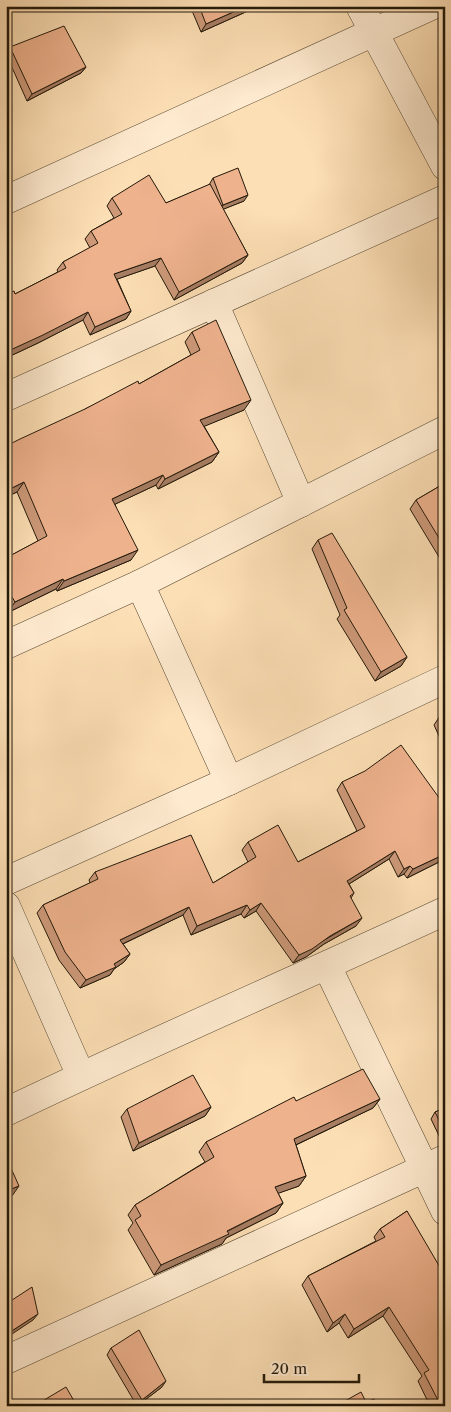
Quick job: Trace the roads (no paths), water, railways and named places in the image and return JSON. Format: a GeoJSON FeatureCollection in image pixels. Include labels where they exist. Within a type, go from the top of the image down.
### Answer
{"type":"FeatureCollection","features":[{"type":"Feature","properties":{"kind":"street"},"geometry":{"type":"LineString","coordinates":[[360,6],[445,166]]}},
{"type":"Feature","properties":{"kind":"street"},"geometry":{"type":"LineString","coordinates":[[6,200],[272,78],[374,34],[431,6]]}},
{"type":"Feature","properties":{"kind":"street"},"geometry":{"type":"LineString","coordinates":[[6,397],[445,199]]}},
{"type":"Feature","properties":{"kind":"street"},"geometry":{"type":"LineString","coordinates":[[214,304],[301,503]]}},
{"type":"Feature","properties":{"kind":"street"},"geometry":{"type":"LineString","coordinates":[[6,645],[140,584],[445,430]]}},
{"type":"Feature","properties":{"kind":"street"},"geometry":{"type":"LineString","coordinates":[[140,584],[228,781]]}},
{"type":"Feature","properties":{"kind":"street"},"geometry":{"type":"LineString","coordinates":[[6,881],[228,781],[445,679]]}},
{"type":"Feature","properties":{"kind":"street"},"geometry":{"type":"LineString","coordinates":[[6,906],[81,1076]]}},
{"type":"Feature","properties":{"kind":"street"},"geometry":{"type":"LineString","coordinates":[[6,1112],[81,1076],[445,911]]}},
{"type":"Feature","properties":{"kind":"street"},"geometry":{"type":"LineString","coordinates":[[327,966],[434,1164],[445,1211]]}},
{"type":"Feature","properties":{"kind":"street"},"geometry":{"type":"LineString","coordinates":[[6,1360],[434,1164]]}}]}
